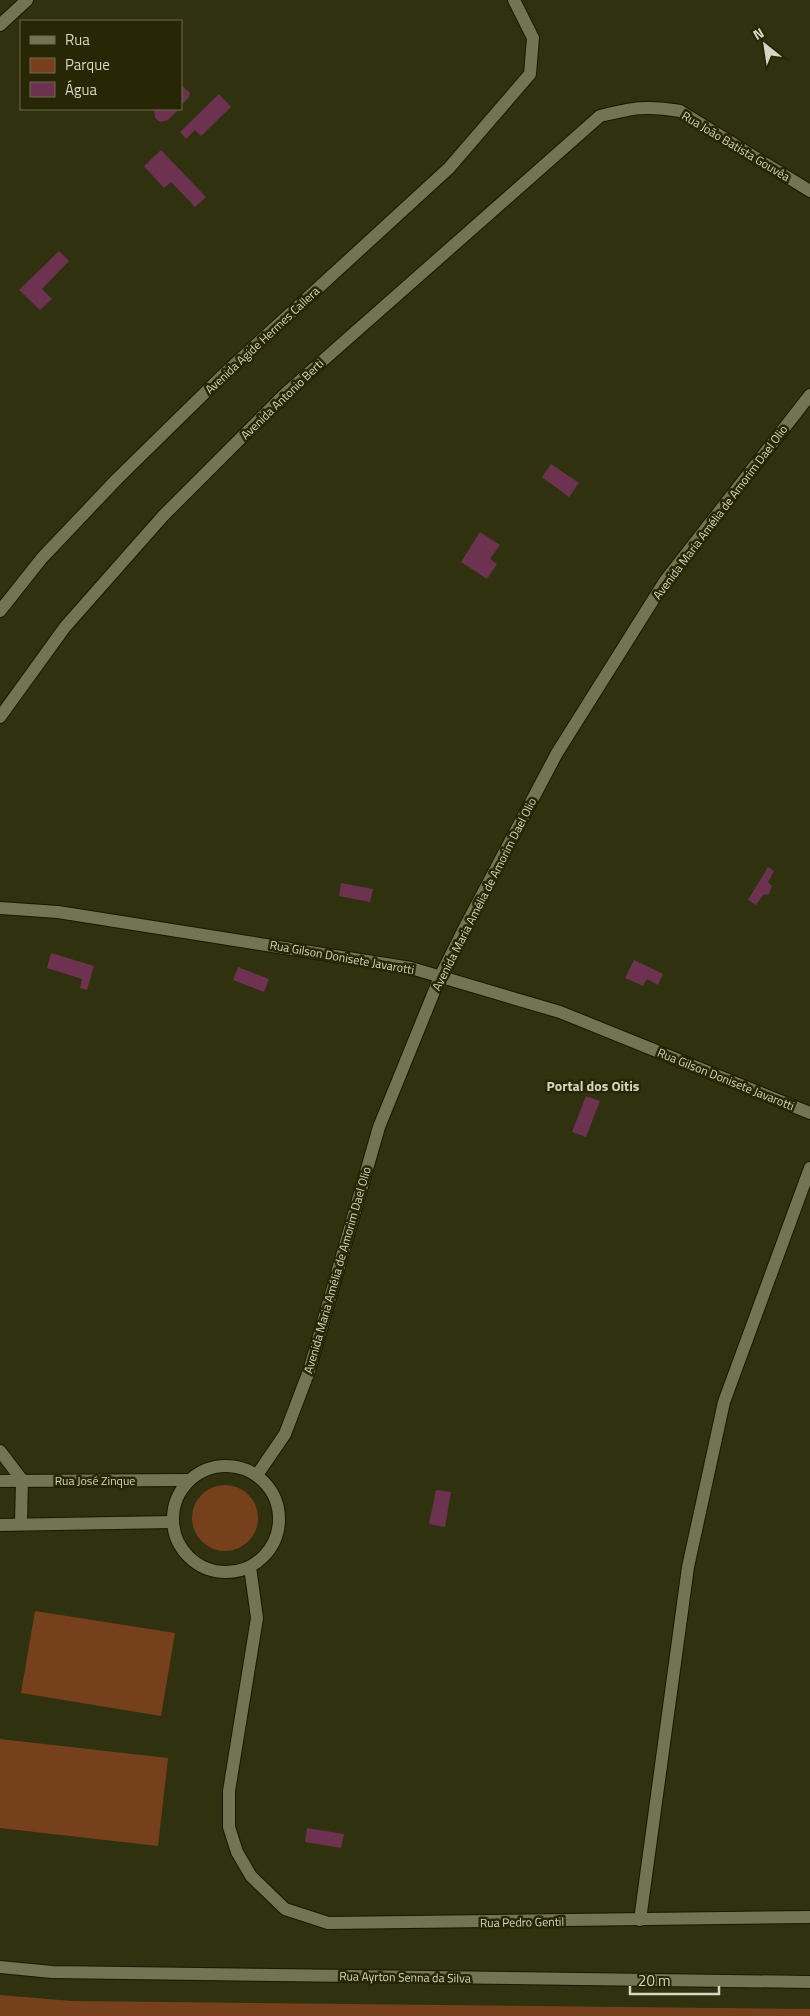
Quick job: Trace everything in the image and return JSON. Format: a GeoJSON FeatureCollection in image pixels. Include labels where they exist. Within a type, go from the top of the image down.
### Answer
{"type":"FeatureCollection","features":[{"type":"Feature","properties":{"kind":"street"},"geometry":{"type":"LineString","coordinates":[[0,25],[27,0]]}},
{"type":"Feature","properties":{"kind":"street","name":"Avenida Agide Hermes Callera"},"geometry":{"type":"LineString","coordinates":[[0,612],[42,558],[117,479],[221,378],[448,168],[530,74],[533,38],[514,0]]}},
{"type":"Feature","properties":{"kind":"street","name":"Rua João Batista Gouvêa"},"geometry":{"type":"LineString","coordinates":[[600,116],[636,107],[658,107],[680,111],[810,191]]}},
{"type":"Feature","properties":{"kind":"street","name":"Avenida Antonio Berti"},"geometry":{"type":"LineString","coordinates":[[0,717],[65,627],[163,516],[278,400],[600,116]]}},
{"type":"Feature","properties":{"kind":"street","name":"Avenida Maria Amélia de Amorim Dael Olio"},"geometry":{"type":"LineString","coordinates":[[257,1475],[285,1434],[309,1371],[379,1127],[440,977],[466,925],[557,754],[665,581],[810,395]]}},
{"type":"Feature","properties":{"kind":"street","name":"Rua Gilson Donisete Javarotti"},"geometry":{"type":"LineString","coordinates":[[0,908],[58,912],[411,968],[560,1012],[810,1113]]}},
{"type":"Feature","properties":{"kind":"street"},"geometry":{"type":"LineString","coordinates":[[640,1920],[688,1567],[724,1402],[810,1168]]}},
{"type":"Feature","properties":{"kind":"street"},"geometry":{"type":"LineString","coordinates":[[0,1451],[22,1480],[21,1524]]}},
{"type":"Feature","properties":{"kind":"street"},"geometry":{"type":"LineString","coordinates":[[222,1466],[240,1467],[257,1475],[270,1488],[278,1505],[280,1523],[275,1541],[265,1556],[250,1567],[233,1572],[215,1572],[199,1565],[185,1554],[176,1539],[172,1522],[174,1507],[180,1492],[189,1480],[204,1470],[222,1466]]}},
{"type":"Feature","properties":{"kind":"street","name":"Rua José Zinque"},"geometry":{"type":"LineString","coordinates":[[0,1480],[189,1480]]}},
{"type":"Feature","properties":{"kind":"street"},"geometry":{"type":"LineString","coordinates":[[0,1525],[172,1522]]}},
{"type":"Feature","properties":{"kind":"street","name":"Rua Pedro Gentil"},"geometry":{"type":"LineString","coordinates":[[250,1567],[257,1618],[229,1791],[229,1827],[237,1852],[251,1876],[285,1909],[328,1924],[810,1917]]}},
{"type":"Feature","properties":{"kind":"street","name":"Rua Ayrton Senna da Silva"},"geometry":{"type":"LineString","coordinates":[[0,1967],[61,1972],[810,1982]]}},
{"type":"Feature","properties":{"kind":"green space"},"geometry":{"type":"Polygon","coordinates":[[[225,1485],[238,1488],[248,1495],[255,1505],[258,1518],[255,1531],[248,1541],[238,1548],[225,1551],[212,1548],[202,1541],[195,1531],[192,1518],[195,1505],[202,1495],[212,1488],[225,1485]]]}},
{"type":"Feature","properties":{"kind":"green space"},"geometry":{"type":"Polygon","coordinates":[[[35,1611],[175,1633],[161,1716],[21,1693],[35,1611]]]}},
{"type":"Feature","properties":{"kind":"green space"},"geometry":{"type":"Polygon","coordinates":[[[0,1739],[168,1758],[158,1846],[0,1828],[0,1739]]]}},
{"type":"Feature","properties":{"kind":"green space"},"geometry":{"type":"Polygon","coordinates":[[[0,1995],[72,2001],[810,2009],[810,2016],[0,2016],[0,1995]]]}},
{"type":"Feature","properties":{"kind":"water"},"geometry":{"type":"Polygon","coordinates":[[[182,86],[190,93],[182,105],[182,86]]]}},
{"type":"Feature","properties":{"kind":"water"},"geometry":{"type":"Polygon","coordinates":[[[219,94],[231,107],[201,136],[195,130],[186,139],[180,132],[219,94]]]}},
{"type":"Feature","properties":{"kind":"water"},"geometry":{"type":"Polygon","coordinates":[[[154,110],[178,110],[168,120],[160,122],[155,118],[154,110]]]}},
{"type":"Feature","properties":{"kind":"water"},"geometry":{"type":"Polygon","coordinates":[[[161,150],[206,197],[195,207],[171,182],[164,188],[144,166],[161,150]]]}},
{"type":"Feature","properties":{"kind":"water"},"geometry":{"type":"Polygon","coordinates":[[[59,251],[69,261],[42,289],[52,299],[40,310],[19,290],[59,251]]]}},
{"type":"Feature","properties":{"kind":"water"},"geometry":{"type":"Polygon","coordinates":[[[551,464],[579,483],[569,497],[542,477],[551,464]]]}},
{"type":"Feature","properties":{"kind":"water"},"geometry":{"type":"Polygon","coordinates":[[[480,532],[500,545],[490,559],[497,564],[487,579],[461,562],[480,532]]]}},
{"type":"Feature","properties":{"kind":"water"},"geometry":{"type":"Polygon","coordinates":[[[768,867],[774,871],[768,882],[772,886],[769,894],[763,895],[756,905],[748,900],[768,867]]]}},
{"type":"Feature","properties":{"kind":"water"},"geometry":{"type":"Polygon","coordinates":[[[341,883],[373,889],[370,902],[339,896],[341,883]]]}},
{"type":"Feature","properties":{"kind":"water"},"geometry":{"type":"Polygon","coordinates":[[[51,953],[94,966],[87,990],[80,988],[82,979],[47,968],[51,953]]]}},
{"type":"Feature","properties":{"kind":"water"},"geometry":{"type":"Polygon","coordinates":[[[634,960],[663,974],[658,985],[647,979],[643,986],[625,978],[634,960]]]}},
{"type":"Feature","properties":{"kind":"water"},"geometry":{"type":"Polygon","coordinates":[[[238,967],[269,979],[264,992],[233,980],[238,967]]]}},
{"type":"Feature","properties":{"kind":"water"},"geometry":{"type":"Polygon","coordinates":[[[586,1096],[600,1101],[586,1137],[572,1132],[586,1096]]]}},
{"type":"Feature","properties":{"kind":"water"},"geometry":{"type":"Polygon","coordinates":[[[436,1490],[451,1492],[445,1527],[429,1524],[436,1490]]]}},
{"type":"Feature","properties":{"kind":"water"},"geometry":{"type":"Polygon","coordinates":[[[307,1828],[344,1834],[341,1848],[305,1842],[307,1828]]]}},
{"type":"Feature","properties":{"kind":"district","name":"Portal dos Oitis"},"geometry":{"type":"Point","coordinates":[593,1085]}}]}
